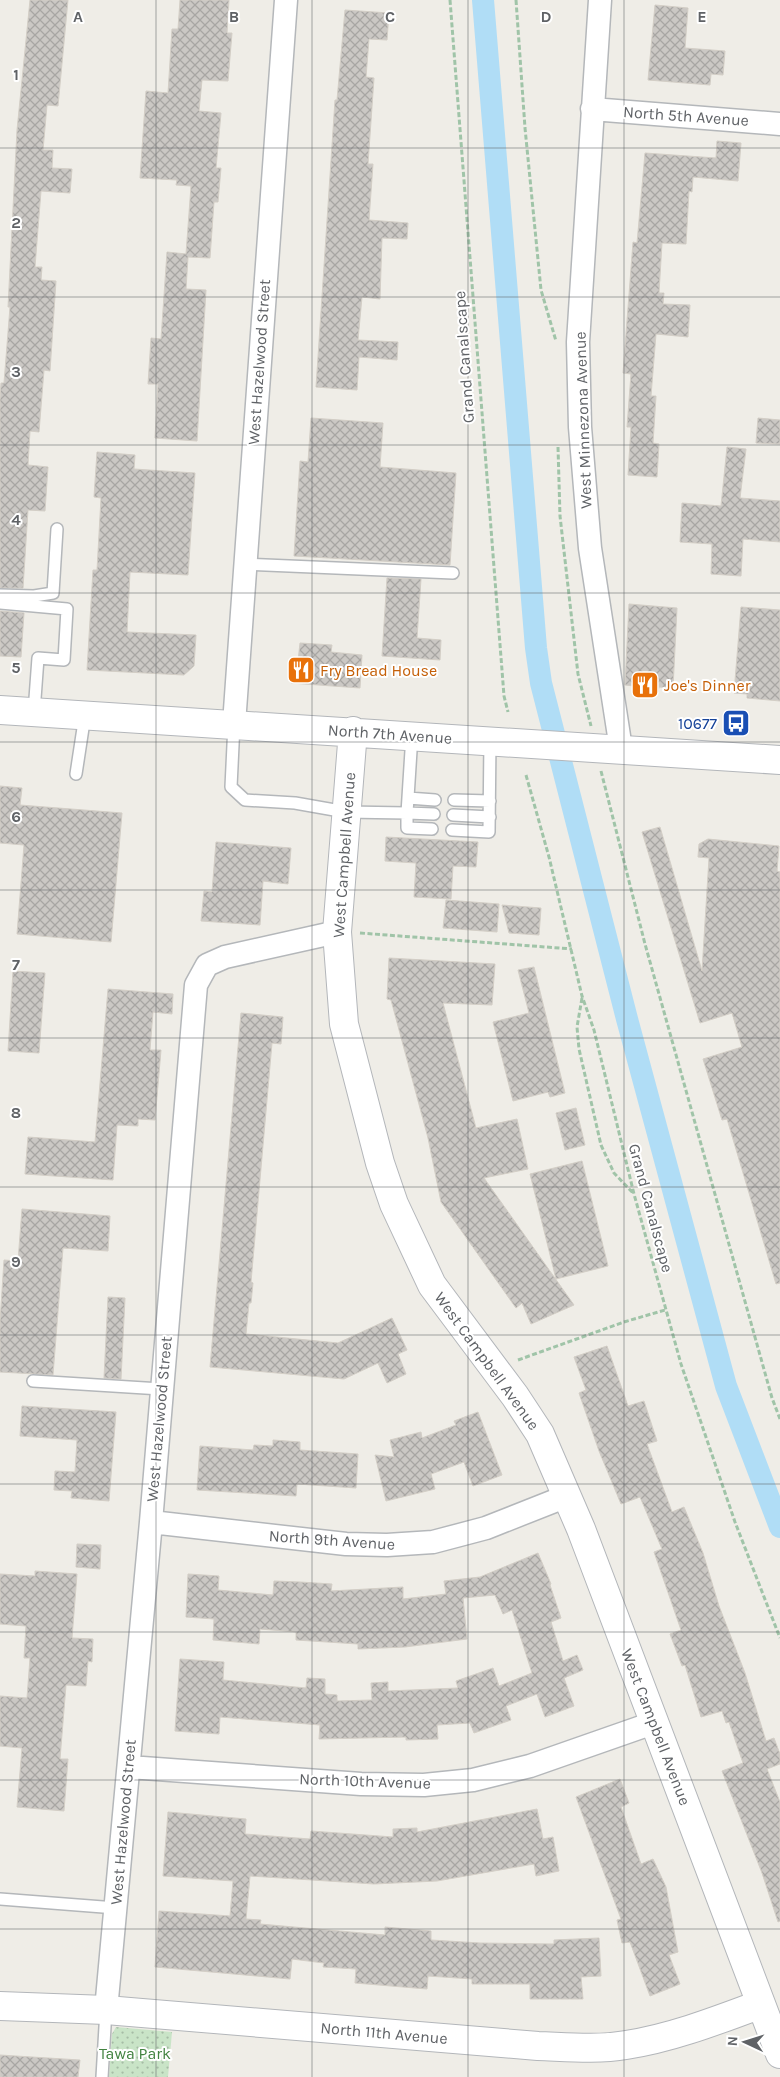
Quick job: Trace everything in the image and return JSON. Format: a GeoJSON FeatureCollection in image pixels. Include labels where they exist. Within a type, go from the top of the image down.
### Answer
{"type":"FeatureCollection","features":[{"type":"Feature","properties":{"kind":"street","name":"West Hazelwood Street"},"geometry":{"type":"LineString","coordinates":[[234,724],[286,0]]}},
{"type":"Feature","properties":{"kind":"street","name":"West Minnezona Avenue"},"geometry":{"type":"LineString","coordinates":[[600,0],[578,342],[580,427],[590,548],[621,749]]}},
{"type":"Feature","properties":{"kind":"street","name":"North 5th Avenue"},"geometry":{"type":"LineString","coordinates":[[592,109],[780,124]]}},
{"type":"Feature","properties":{"kind":"street","name":"North 7th Avenue"},"geometry":{"type":"LineString","coordinates":[[0,710],[353,731],[780,760]]}},
{"type":"Feature","properties":{"kind":"street","name":"West Campbell Avenue"},"geometry":{"type":"LineString","coordinates":[[353,731],[337,932],[344,1024],[380,1163],[394,1204],[432,1285],[493,1366],[540,1434],[567,1496],[643,1690],[653,1723],[780,2054]]}},
{"type":"Feature","properties":{"kind":"street","name":"West Hazelwood Street"},"geometry":{"type":"LineString","coordinates":[[106,2010],[196,985],[207,965],[225,957],[337,932]]}},
{"type":"Feature","properties":{"kind":"street","name":"North 9th Avenue"},"geometry":{"type":"LineString","coordinates":[[150,1522],[337,1543],[387,1546],[433,1542],[486,1528],[567,1496]]}},
{"type":"Feature","properties":{"kind":"street","name":"North 10th Avenue"},"geometry":{"type":"LineString","coordinates":[[128,1767],[361,1784],[424,1785],[473,1780],[530,1766],[653,1723]]}},
{"type":"Feature","properties":{"kind":"street","name":"North 11th Avenue"},"geometry":{"type":"LineString","coordinates":[[0,2006],[106,2010],[581,2048],[625,2046],[661,2038],[762,2004]]}},
{"type":"Feature","properties":{"kind":"lane"},"geometry":{"type":"LineString","coordinates":[[0,595],[34,596],[53,592],[57,529]]}},
{"type":"Feature","properties":{"kind":"lane"},"geometry":{"type":"LineString","coordinates":[[245,564],[453,573]]}},
{"type":"Feature","properties":{"kind":"lane"},"geometry":{"type":"LineString","coordinates":[[0,603],[67,609],[64,660],[38,658],[34,712]]}},
{"type":"Feature","properties":{"kind":"lane"},"geometry":{"type":"LineString","coordinates":[[76,774],[85,715]]}},
{"type":"Feature","properties":{"kind":"lane"},"geometry":{"type":"LineString","coordinates":[[234,724],[231,787],[245,800],[295,804],[346,812],[434,814]]}},
{"type":"Feature","properties":{"kind":"lane"},"geometry":{"type":"LineString","coordinates":[[412,735],[407,828],[432,829]]}},
{"type":"Feature","properties":{"kind":"lane"},"geometry":{"type":"LineString","coordinates":[[452,830],[489,832],[490,740]]}},
{"type":"Feature","properties":{"kind":"lane"},"geometry":{"type":"LineString","coordinates":[[408,798],[435,800]]}},
{"type":"Feature","properties":{"kind":"lane"},"geometry":{"type":"LineString","coordinates":[[454,800],[490,801]]}},
{"type":"Feature","properties":{"kind":"lane"},"geometry":{"type":"LineString","coordinates":[[453,815],[490,816]]}},
{"type":"Feature","properties":{"kind":"lane"},"geometry":{"type":"LineString","coordinates":[[32,1381],[161,1389]]}},
{"type":"Feature","properties":{"kind":"lane"},"geometry":{"type":"LineString","coordinates":[[0,1899],[116,1908]]}},
{"type":"Feature","properties":{"kind":"lane"},"geometry":{"type":"LineString","coordinates":[[102,2077],[106,2010]]}},
{"type":"Feature","properties":{"kind":"path","name":"Grand Canalscape"},"geometry":{"type":"LineString","coordinates":[[450,0],[504,696],[508,712]]}},
{"type":"Feature","properties":{"kind":"path"},"geometry":{"type":"LineString","coordinates":[[516,0],[525,128],[541,290],[558,347]]}},
{"type":"Feature","properties":{"kind":"path"},"geometry":{"type":"LineString","coordinates":[[558,442],[560,516],[578,674],[587,712]]}},
{"type":"Feature","properties":{"kind":"path","name":"Grand Canalscape"},"geometry":{"type":"LineString","coordinates":[[526,774],[549,857],[582,996],[594,1030],[634,1194],[665,1310],[735,1522],[780,1638]]}},
{"type":"Feature","properties":{"kind":"path"},"geometry":{"type":"LineString","coordinates":[[603,782],[661,1001],[772,1398],[780,1420]]}},
{"type":"Feature","properties":{"kind":"path"},"geometry":{"type":"LineString","coordinates":[[337,932],[572,949]]}},
{"type":"Feature","properties":{"kind":"path"},"geometry":{"type":"LineString","coordinates":[[582,996],[577,1027],[579,1049],[601,1145],[614,1173],[634,1194]]}},
{"type":"Feature","properties":{"kind":"path"},"geometry":{"type":"LineString","coordinates":[[493,1366],[516,1361],[665,1310]]}},
{"type":"Feature","properties":{"kind":"green space","name":"Tawa Park"},"geometry":{"type":"Polygon","coordinates":[[[116,2027],[172,2032],[168,2077],[109,2077],[112,2034],[116,2027]]]}},
{"type":"Feature","properties":{"kind":"building"},"geometry":{"type":"Polygon","coordinates":[[[30,0],[68,0],[58,106],[47,105],[43,150],[53,150],[52,168],[72,169],[70,193],[41,191],[35,267],[42,267],[41,280],[56,281],[50,371],[44,370],[39,432],[30,431],[28,465],[48,467],[45,511],[28,510],[23,588],[0,588],[0,400],[1,383],[4,383],[10,307],[8,307],[17,130],[30,0]]]}},
{"type":"Feature","properties":{"kind":"building"},"geometry":{"type":"Polygon","coordinates":[[[180,0],[229,0],[227,33],[232,33],[228,81],[202,80],[199,111],[221,113],[216,168],[221,168],[218,202],[214,202],[210,258],[188,257],[186,289],[206,290],[197,441],[155,438],[158,384],[148,384],[151,338],[161,339],[167,252],[186,254],[191,186],[176,185],[177,180],[140,178],[146,91],[168,93],[172,29],[178,29],[180,0]]]}},
{"type":"Feature","properties":{"kind":"building"},"geometry":{"type":"Polygon","coordinates":[[[655,5],[688,8],[685,48],[725,51],[723,75],[711,74],[710,85],[648,80],[655,5]]]}},
{"type":"Feature","properties":{"kind":"building"},"geometry":{"type":"Polygon","coordinates":[[[345,10],[389,13],[387,40],[369,39],[366,77],[374,78],[368,164],[373,164],[369,220],[408,223],[407,239],[382,238],[380,299],[362,297],[358,340],[398,342],[397,360],[359,357],[357,390],[316,387],[335,100],[337,100],[345,10]]]}},
{"type":"Feature","properties":{"kind":"building"},"geometry":{"type":"Polygon","coordinates":[[[717,141],[741,143],[738,181],[693,177],[692,192],[689,191],[686,244],[662,243],[659,293],[664,293],[663,304],[690,305],[688,337],[656,334],[651,396],[656,396],[653,443],[659,444],[657,477],[628,475],[631,427],[627,427],[631,374],[623,373],[633,242],[637,243],[645,153],[716,158],[717,141]]]}},
{"type":"Feature","properties":{"kind":"building"},"geometry":{"type":"Polygon","coordinates":[[[311,418],[383,423],[380,467],[456,473],[450,565],[294,556],[300,461],[308,462],[311,418]]]}},
{"type":"Feature","properties":{"kind":"building"},"geometry":{"type":"Polygon","coordinates":[[[758,418],[780,420],[780,444],[756,443],[758,418]]]}},
{"type":"Feature","properties":{"kind":"building"},"geometry":{"type":"Polygon","coordinates":[[[727,447],[746,449],[740,498],[780,501],[780,542],[743,539],[741,576],[711,574],[712,544],[680,542],[682,503],[721,506],[727,447]]]}},
{"type":"Feature","properties":{"kind":"building"},"geometry":{"type":"Polygon","coordinates":[[[97,452],[135,455],[134,469],[195,473],[188,575],[130,572],[127,632],[196,635],[194,666],[184,675],[87,670],[93,570],[97,570],[101,498],[94,497],[97,452]]]}},
{"type":"Feature","properties":{"kind":"building"},"geometry":{"type":"Polygon","coordinates":[[[387,578],[421,579],[417,638],[441,640],[440,660],[382,656],[387,578]]]}},
{"type":"Feature","properties":{"kind":"building"},"geometry":{"type":"Polygon","coordinates":[[[629,604],[677,608],[673,688],[659,687],[658,692],[634,690],[634,686],[625,685],[629,604]]]}},
{"type":"Feature","properties":{"kind":"building"},"geometry":{"type":"Polygon","coordinates":[[[741,607],[780,610],[780,701],[747,698],[747,694],[734,693],[741,607]]]}},
{"type":"Feature","properties":{"kind":"building"},"geometry":{"type":"Polygon","coordinates":[[[0,611],[24,613],[21,657],[0,656],[0,611]]]}},
{"type":"Feature","properties":{"kind":"building"},"geometry":{"type":"Polygon","coordinates":[[[300,643],[332,645],[331,652],[362,655],[360,688],[291,683],[294,661],[298,661],[300,643]]]}},
{"type":"Feature","properties":{"kind":"building"},"geometry":{"type":"Polygon","coordinates":[[[0,786],[22,788],[20,805],[122,813],[111,942],[17,934],[24,845],[0,843],[0,786]]]}},
{"type":"Feature","properties":{"kind":"building"},"geometry":{"type":"Polygon","coordinates":[[[660,827],[702,971],[709,858],[698,857],[699,844],[708,839],[779,846],[777,871],[780,872],[780,1283],[776,1284],[727,1119],[722,1120],[703,1059],[742,1047],[732,1013],[700,1023],[642,832],[660,827]]]}},
{"type":"Feature","properties":{"kind":"building"},"geometry":{"type":"Polygon","coordinates":[[[386,837],[478,842],[476,867],[453,866],[451,899],[414,897],[416,863],[385,861],[386,837]]]}},
{"type":"Feature","properties":{"kind":"building"},"geometry":{"type":"Polygon","coordinates":[[[216,842],[291,848],[288,884],[263,881],[260,925],[201,921],[204,891],[212,892],[216,842]]]}},
{"type":"Feature","properties":{"kind":"building"},"geometry":{"type":"Polygon","coordinates":[[[446,900],[499,904],[497,932],[443,928],[446,900]]]}},
{"type":"Feature","properties":{"kind":"building"},"geometry":{"type":"Polygon","coordinates":[[[502,905],[541,908],[539,935],[509,933],[502,905]]]}},
{"type":"Feature","properties":{"kind":"building"},"geometry":{"type":"Polygon","coordinates":[[[389,958],[495,964],[492,1005],[443,1003],[476,1128],[517,1119],[528,1169],[484,1178],[574,1305],[531,1324],[522,1303],[516,1308],[441,1202],[428,1138],[391,1000],[387,999],[389,958]]]}},
{"type":"Feature","properties":{"kind":"building"},"geometry":{"type":"Polygon","coordinates":[[[534,967],[565,1093],[550,1097],[548,1092],[513,1101],[493,1022],[529,1013],[518,970],[534,967]]]}},
{"type":"Feature","properties":{"kind":"building"},"geometry":{"type":"Polygon","coordinates":[[[13,971],[45,973],[39,1053],[8,1051],[13,971]]]}},
{"type":"Feature","properties":{"kind":"building"},"geometry":{"type":"Polygon","coordinates":[[[108,989],[173,994],[172,1014],[153,1012],[150,1050],[161,1050],[155,1120],[138,1119],[138,1126],[117,1125],[113,1180],[25,1174],[28,1137],[95,1142],[108,989]]]}},
{"type":"Feature","properties":{"kind":"building"},"geometry":{"type":"Polygon","coordinates":[[[241,1013],[283,1017],[281,1044],[272,1043],[251,1282],[253,1283],[246,1334],[338,1343],[392,1318],[407,1350],[398,1354],[406,1374],[387,1383],[378,1363],[344,1379],[210,1367],[241,1013]]]}},
{"type":"Feature","properties":{"kind":"building"},"geometry":{"type":"Polygon","coordinates":[[[576,1108],[585,1145],[565,1150],[556,1113],[576,1108]]]}},
{"type":"Feature","properties":{"kind":"building"},"geometry":{"type":"Polygon","coordinates":[[[582,1161],[608,1266],[556,1279],[530,1174],[582,1161]]]}},
{"type":"Feature","properties":{"kind":"building"},"geometry":{"type":"Polygon","coordinates":[[[22,1209],[110,1216],[108,1251],[63,1248],[53,1375],[0,1372],[0,1322],[4,1260],[18,1261],[22,1209]]]}},
{"type":"Feature","properties":{"kind":"building"},"geometry":{"type":"Polygon","coordinates":[[[108,1297],[125,1298],[121,1379],[104,1378],[108,1297]]]}},
{"type":"Feature","properties":{"kind":"building"},"geometry":{"type":"Polygon","coordinates":[[[607,1346],[628,1406],[644,1401],[657,1441],[647,1444],[672,1512],[684,1507],[703,1553],[719,1606],[745,1673],[766,1741],[774,1738],[780,1754],[780,1764],[767,1769],[780,1802],[780,1921],[778,1922],[762,1873],[722,1771],[743,1763],[729,1722],[726,1723],[722,1711],[701,1717],[685,1665],[682,1666],[670,1634],[681,1630],[654,1552],[662,1549],[640,1497],[621,1504],[599,1451],[579,1393],[586,1390],[574,1357],[607,1346]]]}},
{"type":"Feature","properties":{"kind":"building"},"geometry":{"type":"Polygon","coordinates":[[[22,1406],[116,1412],[109,1501],[71,1498],[72,1491],[54,1490],[55,1471],[75,1472],[77,1440],[20,1436],[22,1406]]]}},
{"type":"Feature","properties":{"kind":"building"},"geometry":{"type":"Polygon","coordinates":[[[478,1412],[502,1475],[473,1486],[464,1462],[431,1474],[435,1489],[386,1501],[375,1455],[394,1457],[390,1440],[421,1432],[422,1438],[456,1425],[454,1421],[478,1412]]]}},
{"type":"Feature","properties":{"kind":"building"},"geometry":{"type":"Polygon","coordinates":[[[273,1440],[300,1442],[300,1450],[358,1454],[356,1488],[297,1484],[296,1496],[197,1490],[200,1446],[253,1450],[254,1445],[273,1446],[273,1440]]]}},
{"type":"Feature","properties":{"kind":"building"},"geometry":{"type":"Polygon","coordinates":[[[77,1544],[101,1545],[100,1569],[76,1567],[77,1544]]]}},
{"type":"Feature","properties":{"kind":"building"},"geometry":{"type":"Polygon","coordinates":[[[538,1553],[551,1584],[561,1618],[551,1622],[563,1661],[577,1655],[583,1670],[564,1678],[574,1706],[545,1717],[537,1694],[506,1706],[511,1720],[474,1733],[470,1723],[437,1725],[438,1739],[406,1740],[406,1737],[319,1739],[320,1725],[220,1717],[219,1734],[175,1731],[180,1659],[224,1662],[223,1680],[306,1688],[307,1678],[325,1679],[325,1694],[337,1695],[337,1701],[372,1700],[371,1683],[388,1682],[388,1691],[458,1688],[456,1681],[493,1668],[499,1686],[532,1673],[512,1610],[503,1614],[495,1595],[463,1598],[467,1639],[405,1647],[358,1649],[358,1644],[296,1640],[296,1632],[260,1629],[259,1644],[213,1640],[214,1619],[186,1617],[188,1574],[219,1576],[218,1590],[273,1595],[274,1581],[332,1584],[331,1591],[403,1587],[403,1599],[446,1594],[444,1581],[480,1577],[538,1553]]]}},
{"type":"Feature","properties":{"kind":"building"},"geometry":{"type":"Polygon","coordinates":[[[35,1571],[77,1574],[72,1638],[93,1639],[92,1662],[88,1661],[86,1686],[66,1685],[60,1759],[68,1759],[64,1811],[17,1807],[22,1748],[0,1746],[0,1696],[27,1698],[30,1658],[24,1658],[26,1626],[0,1624],[0,1574],[35,1576],[35,1571]]]}},
{"type":"Feature","properties":{"kind":"building"},"geometry":{"type":"Polygon","coordinates":[[[620,1779],[629,1803],[621,1807],[641,1864],[653,1859],[666,1887],[678,1952],[669,1955],[680,1984],[650,1996],[630,1942],[622,1943],[617,1920],[621,1919],[576,1797],[620,1779]]]}},
{"type":"Feature","properties":{"kind":"building"},"geometry":{"type":"Polygon","coordinates":[[[537,1809],[543,1839],[553,1837],[559,1871],[536,1876],[534,1864],[437,1881],[374,1884],[250,1876],[246,1919],[261,1920],[260,1924],[385,1935],[385,1927],[431,1931],[431,1940],[480,1943],[554,1944],[554,1940],[599,1938],[601,1976],[581,1977],[583,1999],[530,1999],[530,1984],[472,1984],[472,1979],[428,1976],[427,1989],[355,1983],[356,1969],[323,1967],[324,1963],[292,1959],[290,1979],[155,1967],[159,1911],[230,1916],[233,1881],[163,1876],[168,1812],[246,1819],[245,1834],[310,1839],[311,1831],[393,1837],[393,1829],[417,1828],[417,1832],[537,1809]]]}},
{"type":"Feature","properties":{"kind":"building"},"geometry":{"type":"Polygon","coordinates":[[[0,2055],[80,2060],[78,2077],[0,2077],[0,2055]]]}},
{"type":"Feature","properties":{"kind":"waterway"},"geometry":{"type":"LineString","coordinates":[[483,0],[536,648],[541,683],[627,1019],[726,1386],[780,1527]]}},
{"type":"Feature","properties":{"kind":"place","name":"Fry Bread House"},"geometry":{"type":"Point","coordinates":[301,670]}},
{"type":"Feature","properties":{"kind":"place","name":"Joe's Dinner"},"geometry":{"type":"Point","coordinates":[645,685]}},
{"type":"Feature","properties":{"kind":"place","name":"10677"},"geometry":{"type":"Point","coordinates":[736,723]}}]}
